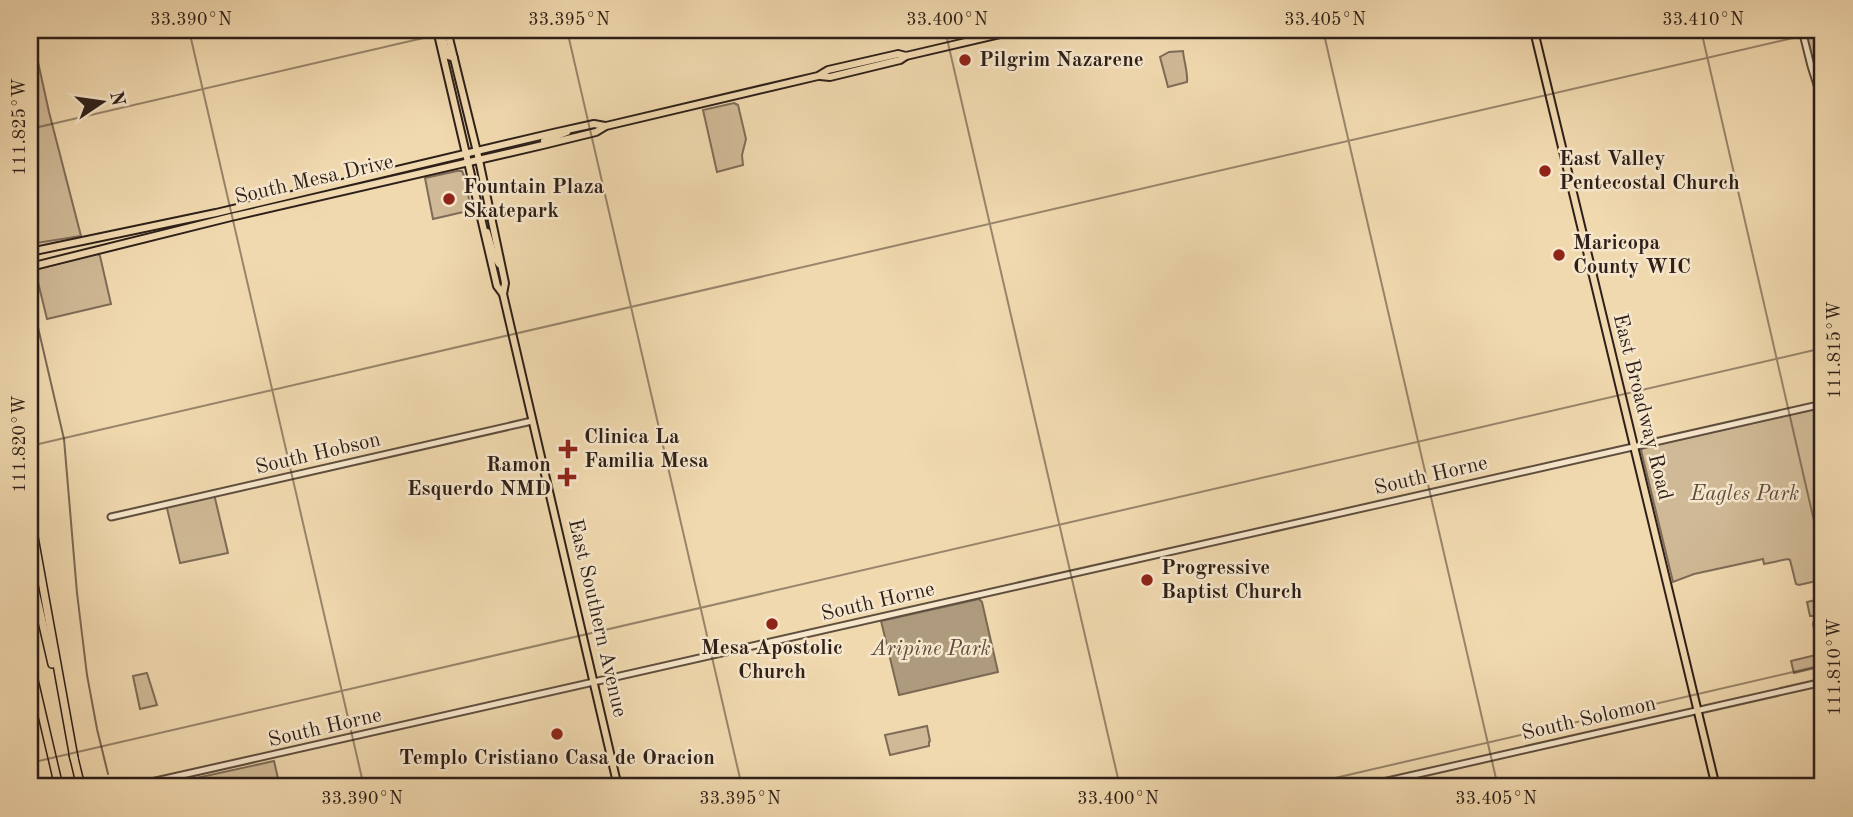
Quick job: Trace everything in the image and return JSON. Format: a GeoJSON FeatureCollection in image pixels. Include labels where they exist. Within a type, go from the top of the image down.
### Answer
{"type":"FeatureCollection","features":[{"type":"Feature","properties":{"kind":"highway"},"geometry":{"type":"LineString","coordinates":[[30,515],[74,758]]}},
{"type":"Feature","properties":{"kind":"highway"},"geometry":{"type":"LineString","coordinates":[[30,569],[81,787]]}},
{"type":"Feature","properties":{"kind":"highway"},"geometry":{"type":"LineString","coordinates":[[30,665],[59,787]]}},
{"type":"Feature","properties":{"kind":"main road"},"geometry":{"type":"LineString","coordinates":[[439,30],[446,52],[454,58]]}},
{"type":"Feature","properties":{"kind":"main road","name":"East Southern Avenue"},"geometry":{"type":"LineString","coordinates":[[439,30],[496,286],[503,294]]}},
{"type":"Feature","properties":{"kind":"main road","name":"East Southern Avenue"},"geometry":{"type":"LineString","coordinates":[[447,30],[502,267],[505,283],[503,294],[618,787]]}},
{"type":"Feature","properties":{"kind":"main road","name":"South Mesa Drive"},"geometry":{"type":"LineString","coordinates":[[30,267],[534,148],[596,132],[606,126],[818,76],[830,77],[900,60],[906,55],[1017,30]]}},
{"type":"Feature","properties":{"kind":"main road","name":"East Broadway Road"},"geometry":{"type":"LineString","coordinates":[[1534,31],[1716,787]]}},
{"type":"Feature","properties":{"kind":"main road","name":"South Mesa Drive"},"geometry":{"type":"LineString","coordinates":[[30,252],[216,214],[571,129],[594,124],[606,126]]}},
{"type":"Feature","properties":{"kind":"main road"},"geometry":{"type":"LineString","coordinates":[[534,148],[541,142],[565,134],[571,129]]}},
{"type":"Feature","properties":{"kind":"main road"},"geometry":{"type":"LineString","coordinates":[[482,225],[486,229],[494,256],[502,267]]}},
{"type":"Feature","properties":{"kind":"street"},"geometry":{"type":"LineString","coordinates":[[1802,30],[1823,104]]}},
{"type":"Feature","properties":{"kind":"street","name":"South Horne"},"geometry":{"type":"LineString","coordinates":[[129,787],[1823,404]]}},
{"type":"Feature","properties":{"kind":"street","name":"South Hobson"},"geometry":{"type":"LineString","coordinates":[[111,517],[533,421]]}},
{"type":"Feature","properties":{"kind":"street","name":"South Solomon"},"geometry":{"type":"LineString","coordinates":[[1361,787],[1823,682]]}},
{"type":"Feature","properties":{"kind":"green space"},"geometry":{"type":"Polygon","coordinates":[[[30,30],[81,236],[30,244],[30,30]]]}},
{"type":"Feature","properties":{"kind":"green space"},"geometry":{"type":"Polygon","coordinates":[[[1805,30],[1823,30],[1823,98],[1805,30]]]}},
{"type":"Feature","properties":{"kind":"green space"},"geometry":{"type":"Polygon","coordinates":[[[1183,51],[1187,82],[1168,87],[1160,57],[1169,52],[1183,51]]]}},
{"type":"Feature","properties":{"kind":"green space"},"geometry":{"type":"Polygon","coordinates":[[[734,103],[738,105],[746,139],[742,155],[743,165],[717,172],[703,110],[734,103]]]}},
{"type":"Feature","properties":{"kind":"green space","name":"Fountain Plaza Skatepark"},"geometry":{"type":"Polygon","coordinates":[[[462,171],[464,176],[472,210],[433,219],[425,178],[462,171]]]}},
{"type":"Feature","properties":{"kind":"green space"},"geometry":{"type":"Polygon","coordinates":[[[97,253],[111,304],[47,319],[35,270],[97,253]]]}},
{"type":"Feature","properties":{"kind":"green space","name":"Eagles Park"},"geometry":{"type":"Polygon","coordinates":[[[1823,407],[1823,589],[1821,580],[1796,584],[1788,559],[1764,564],[1763,559],[1694,574],[1673,582],[1641,450],[1823,407]]]}},
{"type":"Feature","properties":{"kind":"green space"},"geometry":{"type":"Polygon","coordinates":[[[214,494],[228,553],[180,563],[166,504],[214,494]]]}},
{"type":"Feature","properties":{"kind":"green space"},"geometry":{"type":"Polygon","coordinates":[[[1823,595],[1823,666],[1794,673],[1791,661],[1820,654],[1813,624],[1815,616],[1810,616],[1807,602],[1820,599],[1823,595]]]}},
{"type":"Feature","properties":{"kind":"green space"},"geometry":{"type":"Polygon","coordinates":[[[147,673],[157,705],[140,709],[133,676],[147,673]]]}},
{"type":"Feature","properties":{"kind":"green space"},"geometry":{"type":"Polygon","coordinates":[[[927,726],[929,746],[890,755],[885,735],[927,726]]]}},
{"type":"Feature","properties":{"kind":"green space"},"geometry":{"type":"Polygon","coordinates":[[[274,761],[280,787],[155,787],[274,761]]]}},
{"type":"Feature","properties":{"kind":"shaded area","name":"Aripine Park"},"geometry":{"type":"Polygon","coordinates":[[[979,599],[982,602],[998,672],[899,695],[881,621],[979,599]]]}},
{"type":"Feature","properties":{"kind":"waterway"},"geometry":{"type":"LineString","coordinates":[[30,293],[64,439],[87,675],[108,774]]}},
{"type":"Feature","properties":{"kind":"place","name":"Pilgrim Nazarene"},"geometry":{"type":"Point","coordinates":[965,60]}},
{"type":"Feature","properties":{"kind":"place","name":"East Valley Pentecostal Church"},"geometry":{"type":"Point","coordinates":[1545,171]}},
{"type":"Feature","properties":{"kind":"place","name":"Fountain Plaza Skatepark"},"geometry":{"type":"Point","coordinates":[449,199]}},
{"type":"Feature","properties":{"kind":"place","name":"Maricopa County WIC"},"geometry":{"type":"Point","coordinates":[1559,255]}},
{"type":"Feature","properties":{"kind":"place","name":"Clinica La Familia Mesa"},"geometry":{"type":"Point","coordinates":[568,449]}},
{"type":"Feature","properties":{"kind":"place","name":"Ramon Esquerdo NMD"},"geometry":{"type":"Point","coordinates":[567,477]}},
{"type":"Feature","properties":{"kind":"place","name":"Progressive Baptist Church"},"geometry":{"type":"Point","coordinates":[1147,580]}},
{"type":"Feature","properties":{"kind":"place","name":"Mesa Apostolic Church"},"geometry":{"type":"Point","coordinates":[772,624]}},
{"type":"Feature","properties":{"kind":"place","name":"Templo Cristiano Casa de Oracion"},"geometry":{"type":"Point","coordinates":[557,734]}}]}
